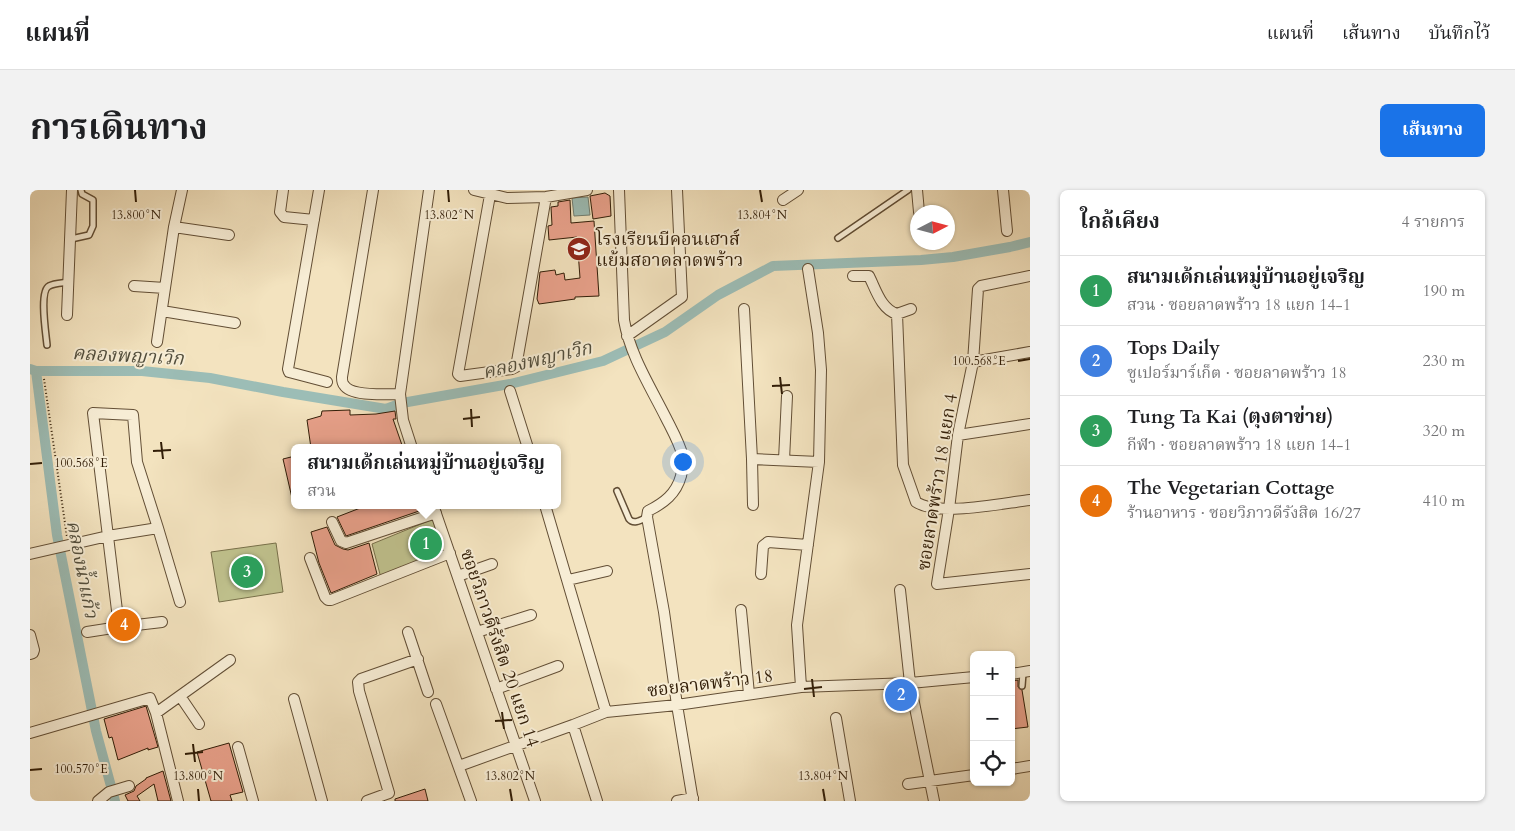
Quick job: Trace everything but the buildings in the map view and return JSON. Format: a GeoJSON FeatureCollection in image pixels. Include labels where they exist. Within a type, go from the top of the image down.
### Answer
{"type":"FeatureCollection","features":[{"type":"Feature","properties":{"kind":"street"},"geometry":{"type":"LineString","coordinates":[[68,315],[72,190]]}},
{"type":"Feature","properties":{"kind":"street"},"geometry":{"type":"LineString","coordinates":[[157,342],[174,227],[182,190]]}},
{"type":"Feature","properties":{"kind":"street"},"geometry":{"type":"LineString","coordinates":[[283,190],[280,212],[284,216],[314,220]]}},
{"type":"Feature","properties":{"kind":"street"},"geometry":{"type":"LineString","coordinates":[[318,190],[288,371],[327,382]]}},
{"type":"Feature","properties":{"kind":"street"},"geometry":{"type":"LineString","coordinates":[[374,190],[342,377],[344,385],[350,390],[359,393],[400,394]]}},
{"type":"Feature","properties":{"kind":"street"},"geometry":{"type":"LineString","coordinates":[[411,444],[403,420],[400,394],[429,190]]}},
{"type":"Feature","properties":{"kind":"street"},"geometry":{"type":"LineString","coordinates":[[474,190],[506,198],[546,197],[587,190]]}},
{"type":"Feature","properties":{"kind":"street"},"geometry":{"type":"LineString","coordinates":[[619,190],[626,336],[676,437],[683,458],[679,482],[673,493],[663,503],[648,511],[647,518],[664,612],[693,800],[677,801]]}},
{"type":"Feature","properties":{"kind":"street"},"geometry":{"type":"LineString","coordinates":[[626,336],[682,297],[677,190]]}},
{"type":"Feature","properties":{"kind":"street"},"geometry":{"type":"LineString","coordinates":[[783,200],[798,190]]}},
{"type":"Feature","properties":{"kind":"street"},"geometry":{"type":"LineString","coordinates":[[917,190],[918,205]]}},
{"type":"Feature","properties":{"kind":"street"},"geometry":{"type":"LineString","coordinates":[[1003,190],[1007,231]]}},
{"type":"Feature","properties":{"kind":"street"},"geometry":{"type":"LineString","coordinates":[[490,195],[458,374],[464,376],[516,367],[546,197]]}},
{"type":"Feature","properties":{"kind":"street"},"geometry":{"type":"LineString","coordinates":[[174,227],[229,235]]}},
{"type":"Feature","properties":{"kind":"street"},"geometry":{"type":"LineString","coordinates":[[800,687],[797,625],[819,462],[821,370],[818,333],[808,268]]}},
{"type":"Feature","properties":{"kind":"street"},"geometry":{"type":"LineString","coordinates":[[853,276],[869,276],[881,301],[892,312],[897,314],[911,309]]}},
{"type":"Feature","properties":{"kind":"street","name":"ซอยลาดพร้าว 18 แยก 4"},"geometry":{"type":"LineString","coordinates":[[1030,276],[978,289],[973,362],[958,435],[937,584],[1030,574]]}},
{"type":"Feature","properties":{"kind":"street"},"geometry":{"type":"LineString","coordinates":[[134,286],[165,288]]}},
{"type":"Feature","properties":{"kind":"street"},"geometry":{"type":"LineString","coordinates":[[744,309],[753,505]]}},
{"type":"Feature","properties":{"kind":"street"},"geometry":{"type":"LineString","coordinates":[[162,311],[235,323]]}},
{"type":"Feature","properties":{"kind":"street"},"geometry":{"type":"LineString","coordinates":[[897,314],[903,465],[916,502],[921,505],[949,509],[1030,500]]}},
{"type":"Feature","properties":{"kind":"street"},"geometry":{"type":"LineString","coordinates":[[973,362],[1030,352]]}},
{"type":"Feature","properties":{"kind":"street"},"geometry":{"type":"LineString","coordinates":[[510,391],[527,444]]}},
{"type":"Feature","properties":{"kind":"street"},"geometry":{"type":"LineString","coordinates":[[784,460],[787,396]]}},
{"type":"Feature","properties":{"kind":"street"},"geometry":{"type":"LineString","coordinates":[[118,627],[93,414],[134,415],[137,462],[180,602]]}},
{"type":"Feature","properties":{"kind":"street"},"geometry":{"type":"LineString","coordinates":[[958,435],[1030,424]]}},
{"type":"Feature","properties":{"kind":"street"},"geometry":{"type":"LineString","coordinates":[[752,459],[819,462]]}},
{"type":"Feature","properties":{"kind":"street"},"geometry":{"type":"LineString","coordinates":[[332,522],[340,541],[346,543],[435,509]]}},
{"type":"Feature","properties":{"kind":"street","name":"ซอยวิภาวดีรังสิต 20 แยก 14"},"geometry":{"type":"LineString","coordinates":[[435,509],[535,801]]}},
{"type":"Feature","properties":{"kind":"street"},"geometry":{"type":"LineString","coordinates":[[547,509],[606,712]]}},
{"type":"Feature","properties":{"kind":"street"},"geometry":{"type":"LineString","coordinates":[[30,554],[108,536],[158,528]]}},
{"type":"Feature","properties":{"kind":"street"},"geometry":{"type":"LineString","coordinates":[[761,574],[764,544],[768,542],[808,545]]}},
{"type":"Feature","properties":{"kind":"street"},"geometry":{"type":"LineString","coordinates":[[310,558],[324,597],[331,600],[450,553]]}},
{"type":"Feature","properties":{"kind":"street"},"geometry":{"type":"LineString","coordinates":[[458,576],[492,564]]}},
{"type":"Feature","properties":{"kind":"street"},"geometry":{"type":"LineString","coordinates":[[568,580],[607,572]]}},
{"type":"Feature","properties":{"kind":"street"},"geometry":{"type":"LineString","coordinates":[[900,590],[910,683],[934,801]]}},
{"type":"Feature","properties":{"kind":"street"},"geometry":{"type":"LineString","coordinates":[[741,610],[749,694]]}},
{"type":"Feature","properties":{"kind":"street"},"geometry":{"type":"LineString","coordinates":[[477,632],[531,615]]}},
{"type":"Feature","properties":{"kind":"street"},"geometry":{"type":"LineString","coordinates":[[87,632],[162,622]]}},
{"type":"Feature","properties":{"kind":"street"},"geometry":{"type":"LineString","coordinates":[[408,632],[428,692]]}},
{"type":"Feature","properties":{"kind":"street"},"geometry":{"type":"LineString","coordinates":[[30,635],[34,650],[30,654]]}},
{"type":"Feature","properties":{"kind":"street"},"geometry":{"type":"LineString","coordinates":[[367,801],[391,797],[359,691],[358,682],[361,679],[418,659]]}},
{"type":"Feature","properties":{"kind":"street"},"geometry":{"type":"LineString","coordinates":[[156,713],[230,660]]}},
{"type":"Feature","properties":{"kind":"street"},"geometry":{"type":"LineString","coordinates":[[496,688],[558,666]]}},
{"type":"Feature","properties":{"kind":"street","name":"ซอยลาดพร้าว 18"},"geometry":{"type":"LineString","coordinates":[[459,766],[606,712],[800,687],[910,683],[970,677]]}},
{"type":"Feature","properties":{"kind":"street"},"geometry":{"type":"LineString","coordinates":[[180,696],[199,724]]}},
{"type":"Feature","properties":{"kind":"street"},"geometry":{"type":"LineString","coordinates":[[30,733],[149,698],[152,700],[156,713],[178,801]]}},
{"type":"Feature","properties":{"kind":"street"},"geometry":{"type":"LineString","coordinates":[[294,698],[322,801]]}},
{"type":"Feature","properties":{"kind":"street"},"geometry":{"type":"LineString","coordinates":[[436,704],[471,801]]}},
{"type":"Feature","properties":{"kind":"street"},"geometry":{"type":"LineString","coordinates":[[836,718],[850,801]]}},
{"type":"Feature","properties":{"kind":"street"},"geometry":{"type":"LineString","coordinates":[[573,725],[597,801]]}},
{"type":"Feature","properties":{"kind":"street"},"geometry":{"type":"LineString","coordinates":[[238,747],[252,801]]}},
{"type":"Feature","properties":{"kind":"street"},"geometry":{"type":"LineString","coordinates":[[1015,768],[1030,766]]}},
{"type":"Feature","properties":{"kind":"street"},"geometry":{"type":"LineString","coordinates":[[908,784],[970,776]]}},
{"type":"Feature","properties":{"kind":"street"},"geometry":{"type":"LineString","coordinates":[[98,801],[113,791],[129,786]]}},
{"type":"Feature","properties":{"kind":"lane"},"geometry":{"type":"LineString","coordinates":[[71,239],[89,235],[93,226],[93,200],[82,194],[81,190]]}},
{"type":"Feature","properties":{"kind":"lane"},"geometry":{"type":"LineString","coordinates":[[838,238],[908,190]]}},
{"type":"Feature","properties":{"kind":"lane"},"geometry":{"type":"LineString","coordinates":[[47,345],[43,307],[45,290],[48,286],[69,282]]}},
{"type":"Feature","properties":{"kind":"lane"},"geometry":{"type":"LineString","coordinates":[[617,491],[631,522],[647,518]]}},
{"type":"Feature","properties":{"kind":"lane"},"geometry":{"type":"LineString","coordinates":[[1022,686],[1027,672]]}},
{"type":"Feature","properties":{"kind":"path"},"geometry":{"type":"LineString","coordinates":[[44,379],[67,545]]}},
{"type":"Feature","properties":{"kind":"green space"},"geometry":{"type":"Polygon","coordinates":[[[433,519],[446,552],[381,578],[372,544],[433,519]]]}},
{"type":"Feature","properties":{"kind":"green space"},"geometry":{"type":"Polygon","coordinates":[[[276,543],[283,592],[219,602],[211,552],[276,543]]]}},
{"type":"Feature","properties":{"kind":"water"},"geometry":{"type":"Polygon","coordinates":[[[588,197],[590,215],[574,216],[572,198],[588,197]]]}},
{"type":"Feature","properties":{"kind":"waterway","name":"คลองพญาเวิก"},"geometry":{"type":"LineString","coordinates":[[30,369],[36,371],[142,371],[210,378],[386,409],[402,403],[510,384],[603,361],[665,332],[718,295],[773,266],[921,260],[953,257],[1030,242]]}},
{"type":"Feature","properties":{"kind":"waterway","name":"คลองน้ำแก้ว"},"geometry":{"type":"LineString","coordinates":[[36,371],[57,535],[96,731],[115,801]]}},
{"type":"Feature","properties":{"kind":"place","name":"โรงเรียนบีคอนเฮาส์ แย้มสอาดลาดพร้าว"},"geometry":{"type":"Point","coordinates":[579,249]}},
{"type":"Feature","properties":{"kind":"place","name":"สนามเด้กเล่นหมู่บ้านอยู่เจริญ"},"geometry":{"type":"Point","coordinates":[426,544]}},
{"type":"Feature","properties":{"kind":"place","name":"Tung Ta Kai (ตุงตาข่าย)"},"geometry":{"type":"Point","coordinates":[247,572]}},
{"type":"Feature","properties":{"kind":"place","name":"The Vegetarian Cottage"},"geometry":{"type":"Point","coordinates":[124,625]}},
{"type":"Feature","properties":{"kind":"place","name":"Tops Daily"},"geometry":{"type":"Point","coordinates":[901,695]}}]}
